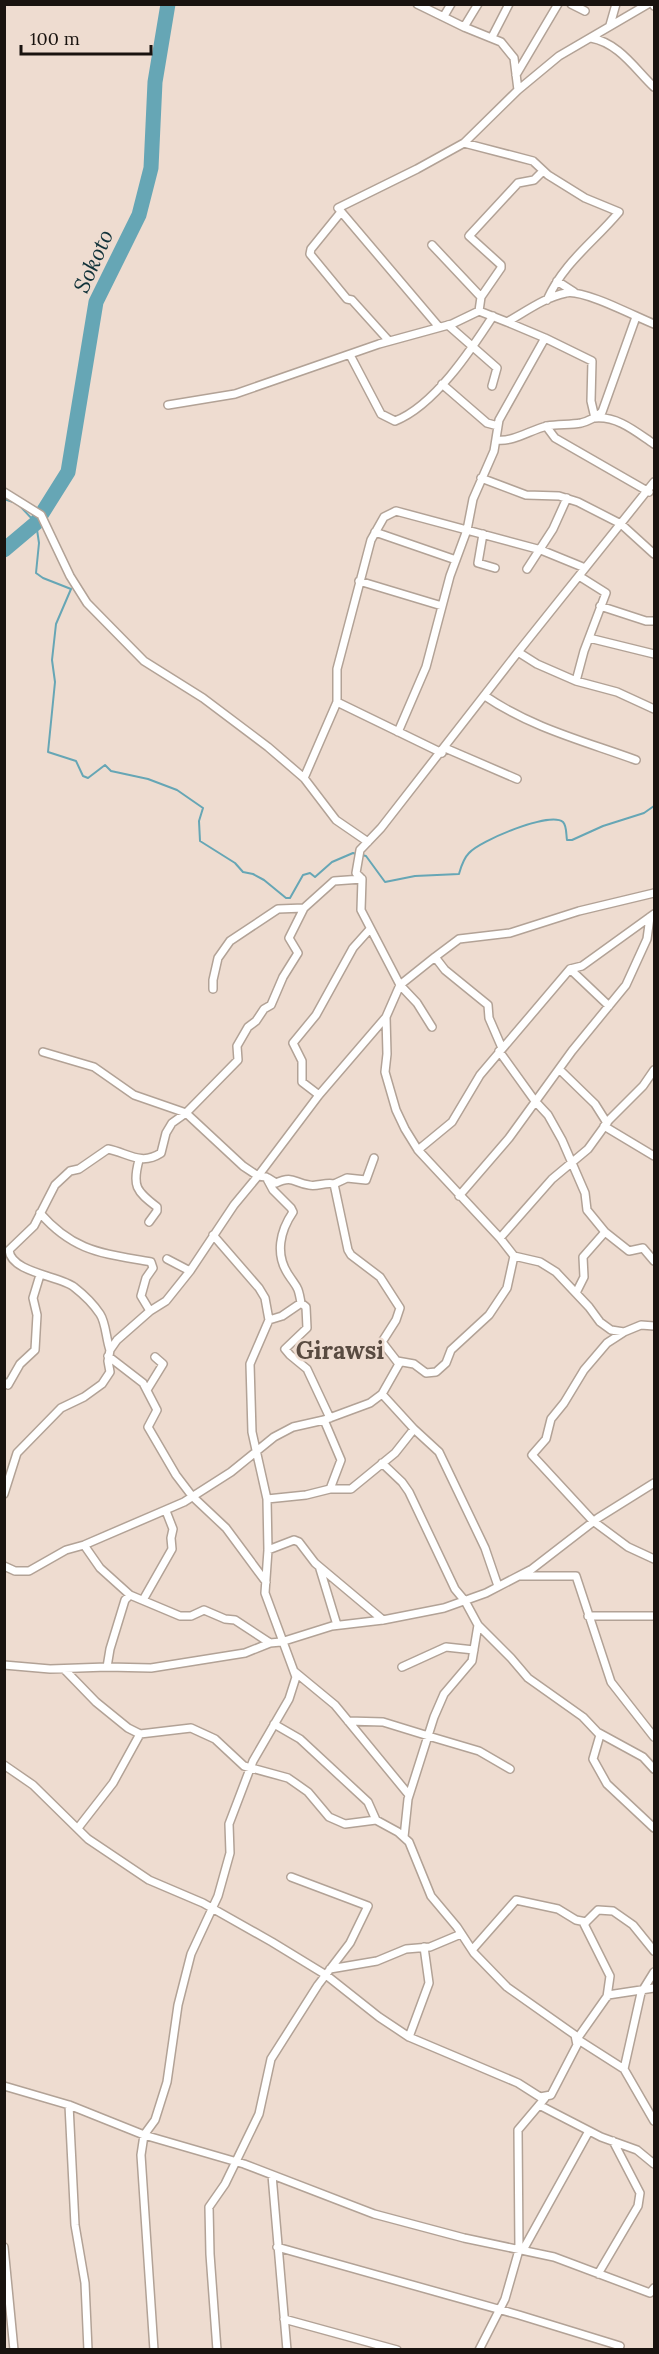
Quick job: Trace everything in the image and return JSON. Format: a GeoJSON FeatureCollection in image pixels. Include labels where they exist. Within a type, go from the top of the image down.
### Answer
{"type":"FeatureCollection","features":[{"type":"Feature","properties":{"kind":"street"},"geometry":{"type":"LineString","coordinates":[[417,4],[501,42],[514,58],[518,90]]}},
{"type":"Feature","properties":{"kind":"street"},"geometry":{"type":"LineString","coordinates":[[444,16],[451,4]]}},
{"type":"Feature","properties":{"kind":"street"},"geometry":{"type":"LineString","coordinates":[[464,27],[478,4]]}},
{"type":"Feature","properties":{"kind":"street"},"geometry":{"type":"LineString","coordinates":[[492,37],[509,4]]}},
{"type":"Feature","properties":{"kind":"street"},"geometry":{"type":"LineString","coordinates":[[516,75],[558,4]]}},
{"type":"Feature","properties":{"kind":"street"},"geometry":{"type":"LineString","coordinates":[[571,4],[585,11]]}},
{"type":"Feature","properties":{"kind":"street"},"geometry":{"type":"LineString","coordinates":[[439,327],[338,208],[464,143],[518,90],[559,56],[648,4]]}},
{"type":"Feature","properties":{"kind":"street"},"geometry":{"type":"LineString","coordinates":[[610,25],[614,6]]}},
{"type":"Feature","properties":{"kind":"street"},"geometry":{"type":"LineString","coordinates":[[591,38],[603,40],[617,49],[654,87]]}},
{"type":"Feature","properties":{"kind":"street"},"geometry":{"type":"LineString","coordinates":[[464,143],[533,161],[543,171],[585,198],[619,212],[599,235],[572,260],[547,300]]}},
{"type":"Feature","properties":{"kind":"street"},"geometry":{"type":"LineString","coordinates":[[479,311],[481,297],[501,268],[501,264],[469,236],[518,183],[534,180],[543,171]]}},
{"type":"Feature","properties":{"kind":"street"},"geometry":{"type":"LineString","coordinates":[[341,213],[311,249],[310,254],[347,298],[352,300],[389,341]]}},
{"type":"Feature","properties":{"kind":"street"},"geometry":{"type":"LineString","coordinates":[[432,245],[481,297]]}},
{"type":"Feature","properties":{"kind":"street"},"geometry":{"type":"LineString","coordinates":[[557,281],[574,292],[654,324]]}},
{"type":"Feature","properties":{"kind":"street"},"geometry":{"type":"LineString","coordinates":[[507,322],[547,300],[574,292]]}},
{"type":"Feature","properties":{"kind":"street"},"geometry":{"type":"LineString","coordinates":[[168,405],[236,394],[389,341],[448,325],[479,311],[545,338],[592,361],[591,401],[595,418]]}},
{"type":"Feature","properties":{"kind":"street"},"geometry":{"type":"LineString","coordinates":[[350,355],[381,414],[395,421],[405,417],[442,384],[473,347],[493,316]]}},
{"type":"Feature","properties":{"kind":"street"},"geometry":{"type":"LineString","coordinates":[[595,418],[606,404],[636,317]]}},
{"type":"Feature","properties":{"kind":"street"},"geometry":{"type":"LineString","coordinates":[[448,325],[497,368],[492,386]]}},
{"type":"Feature","properties":{"kind":"street"},"geometry":{"type":"LineString","coordinates":[[398,732],[426,667],[456,560],[468,531],[473,499],[497,440],[499,420],[545,338]]}},
{"type":"Feature","properties":{"kind":"street"},"geometry":{"type":"LineString","coordinates":[[442,384],[487,423],[498,426]]}},
{"type":"Feature","properties":{"kind":"street"},"geometry":{"type":"LineString","coordinates":[[497,440],[507,441],[546,426],[580,423],[607,417],[631,428],[654,444]]}},
{"type":"Feature","properties":{"kind":"street"},"geometry":{"type":"LineString","coordinates":[[546,426],[555,438],[649,492]]}},
{"type":"Feature","properties":{"kind":"street"},"geometry":{"type":"LineString","coordinates":[[481,478],[526,495],[567,498],[621,524],[654,554]]}},
{"type":"Feature","properties":{"kind":"street"},"geometry":{"type":"LineString","coordinates":[[432,1027],[417,1003],[400,985],[361,910],[362,879],[356,873],[360,850],[381,828],[585,568],[649,492],[654,482]]}},
{"type":"Feature","properties":{"kind":"street"},"geometry":{"type":"LineString","coordinates":[[4,492],[41,515],[69,576],[87,603],[144,661],[231,718],[304,778],[336,820],[368,842]]}},
{"type":"Feature","properties":{"kind":"street"},"geometry":{"type":"LineString","coordinates":[[527,569],[541,550],[567,498]]}},
{"type":"Feature","properties":{"kind":"street"},"geometry":{"type":"LineString","coordinates":[[304,778],[337,702],[337,669],[359,581],[375,532],[384,517],[396,511],[541,550],[585,568]]}},
{"type":"Feature","properties":{"kind":"street"},"geometry":{"type":"LineString","coordinates":[[375,532],[456,560]]}},
{"type":"Feature","properties":{"kind":"street"},"geometry":{"type":"LineString","coordinates":[[483,534],[478,563],[495,568]]}},
{"type":"Feature","properties":{"kind":"street"},"geometry":{"type":"LineString","coordinates":[[576,681],[606,593],[579,576]]}},
{"type":"Feature","properties":{"kind":"street"},"geometry":{"type":"LineString","coordinates":[[359,581],[442,606]]}},
{"type":"Feature","properties":{"kind":"street"},"geometry":{"type":"LineString","coordinates":[[600,606],[646,621],[654,621]]}},
{"type":"Feature","properties":{"kind":"street"},"geometry":{"type":"LineString","coordinates":[[589,638],[654,654]]}},
{"type":"Feature","properties":{"kind":"street"},"geometry":{"type":"LineString","coordinates":[[518,652],[537,664],[576,681],[617,692],[654,709]]}},
{"type":"Feature","properties":{"kind":"street"},"geometry":{"type":"LineString","coordinates":[[485,696],[506,711],[548,731],[636,760]]}},
{"type":"Feature","properties":{"kind":"street"},"geometry":{"type":"LineString","coordinates":[[337,702],[398,732],[516,779]]}},
{"type":"Feature","properties":{"kind":"street"},"geometry":{"type":"LineString","coordinates":[[4,1494],[16,1453],[61,1408],[84,1397],[102,1384],[110,1372],[109,1353],[101,1315],[73,1286],[59,1279],[39,1275],[11,1257],[9,1250],[34,1226],[55,1185],[64,1177],[108,1149],[139,1160],[161,1153],[166,1133],[172,1123],[186,1113],[238,1060],[237,1046],[244,1032],[271,1005],[283,977],[298,953],[289,938],[304,908],[334,881],[362,879]]}},
{"type":"Feature","properties":{"kind":"street"},"geometry":{"type":"LineString","coordinates":[[109,1353],[117,1340],[150,1311],[166,1301],[190,1271],[234,1205],[262,1177],[319,1095],[386,1017],[400,985],[459,939],[510,933],[579,911],[654,892]]}},
{"type":"Feature","properties":{"kind":"street"},"geometry":{"type":"LineString","coordinates":[[213,990],[218,958],[230,941],[278,909],[304,908]]}},
{"type":"Feature","properties":{"kind":"street"},"geometry":{"type":"LineString","coordinates":[[418,1150],[452,1122],[480,1075],[500,1049],[570,969],[582,966],[652,916]]}},
{"type":"Feature","properties":{"kind":"street"},"geometry":{"type":"LineString","coordinates":[[459,1196],[509,1138],[559,1069],[626,985],[647,939],[652,916]]}},
{"type":"Feature","properties":{"kind":"street"},"geometry":{"type":"LineString","coordinates":[[319,1095],[302,1082],[300,1077],[302,1061],[293,1043],[316,1016],[353,948],[370,929]]}},
{"type":"Feature","properties":{"kind":"street"},"geometry":{"type":"LineString","coordinates":[[435,957],[445,970],[488,1005],[489,1018],[500,1049],[535,1101],[548,1115],[562,1140],[585,1193],[587,1210],[605,1232],[629,1251],[643,1248],[654,1261]]}},
{"type":"Feature","properties":{"kind":"street"},"geometry":{"type":"LineString","coordinates":[[570,969],[609,1006]]}},
{"type":"Feature","properties":{"kind":"street"},"geometry":{"type":"LineString","coordinates":[[386,1017],[385,1072],[396,1110],[418,1150],[514,1256],[540,1262],[556,1272],[600,1322],[611,1330],[624,1332]]}},
{"type":"Feature","properties":{"kind":"street"},"geometry":{"type":"LineString","coordinates":[[43,1052],[94,1067],[134,1095],[186,1113],[243,1166],[276,1184],[292,1179],[312,1186],[334,1184],[346,1178],[366,1180],[374,1158]]}},
{"type":"Feature","properties":{"kind":"street"},"geometry":{"type":"LineString","coordinates":[[559,1069],[594,1104],[606,1125],[654,1156]]}},
{"type":"Feature","properties":{"kind":"street"},"geometry":{"type":"LineString","coordinates":[[500,1238],[552,1179],[588,1149],[606,1125],[643,1086],[654,1070]]}},
{"type":"Feature","properties":{"kind":"street"},"geometry":{"type":"LineString","coordinates":[[139,1160],[134,1178],[138,1189],[143,1197],[158,1210],[149,1222]]}},
{"type":"Feature","properties":{"kind":"street"},"geometry":{"type":"LineString","coordinates":[[262,1177],[293,1212],[279,1244],[279,1255],[288,1275],[298,1286],[301,1303],[306,1307],[308,1328],[285,1349],[307,1369],[341,1460],[330,1489]]}},
{"type":"Feature","properties":{"kind":"street"},"geometry":{"type":"LineString","coordinates":[[334,1184],[348,1250],[351,1255],[381,1277],[400,1308],[396,1320],[382,1342],[398,1361],[414,1364],[426,1374],[436,1372],[446,1363],[452,1350],[489,1315],[507,1288],[514,1256]]}},
{"type":"Feature","properties":{"kind":"street"},"geometry":{"type":"LineString","coordinates":[[39,1213],[51,1226],[79,1246],[151,1262],[153,1268],[146,1278],[141,1296],[150,1311]]}},
{"type":"Feature","properties":{"kind":"street"},"geometry":{"type":"LineString","coordinates":[[576,1293],[584,1277],[583,1257],[605,1232]]}},
{"type":"Feature","properties":{"kind":"street"},"geometry":{"type":"LineString","coordinates":[[154,2349],[141,2155],[144,2134],[155,2120],[167,2082],[178,2005],[191,1954],[212,1908],[230,1853],[229,1824],[250,1768],[289,1699],[296,1677],[281,1642],[265,1593],[268,1550],[267,1499],[252,1432],[250,1364],[269,1320],[265,1298],[259,1287],[213,1235]]}},
{"type":"Feature","properties":{"kind":"street"},"geometry":{"type":"LineString","coordinates":[[167,1259],[190,1271]]}},
{"type":"Feature","properties":{"kind":"street"},"geometry":{"type":"LineString","coordinates":[[4,1383],[8,1385],[20,1364],[35,1350],[37,1315],[33,1298],[39,1275]]}},
{"type":"Feature","properties":{"kind":"street"},"geometry":{"type":"LineString","coordinates":[[269,1320],[282,1316],[301,1303]]}},
{"type":"Feature","properties":{"kind":"street"},"geometry":{"type":"LineString","coordinates":[[654,1326],[641,1325],[607,1343],[584,1371],[551,1419],[546,1438],[532,1455],[593,1521],[628,1547],[654,1559]]}},
{"type":"Feature","properties":{"kind":"street"},"geometry":{"type":"LineString","coordinates":[[109,1353],[143,1383],[147,1390],[157,1410],[148,1427],[176,1475],[192,1496],[226,1528],[266,1582]]}},
{"type":"Feature","properties":{"kind":"street"},"geometry":{"type":"LineString","coordinates":[[147,1390],[163,1364],[155,1357]]}},
{"type":"Feature","properties":{"kind":"street"},"geometry":{"type":"LineString","coordinates":[[4,1566],[15,1570],[29,1570],[66,1550],[84,1545],[166,1511],[231,1472],[256,1450],[292,1427],[370,1403],[382,1394],[399,1364],[398,1361]]}},
{"type":"Feature","properties":{"kind":"street"},"geometry":{"type":"LineString","coordinates":[[382,1394],[439,1452],[485,1548],[498,1586]]}},
{"type":"Feature","properties":{"kind":"street"},"geometry":{"type":"LineString","coordinates":[[267,1499],[306,1495],[330,1489],[351,1489],[396,1452],[414,1429]]}},
{"type":"Feature","properties":{"kind":"street"},"geometry":{"type":"LineString","coordinates":[[382,1463],[409,1492],[455,1589],[465,1601],[478,1625],[536,1685],[568,1705],[600,1735],[593,1759],[607,1784],[654,1828]]}},
{"type":"Feature","properties":{"kind":"street"},"geometry":{"type":"LineString","coordinates":[[4,1665],[64,1669],[151,1668],[198,1662],[245,1653],[270,1643],[281,1642],[337,1625],[383,1620],[465,1601],[532,1569],[593,1521],[654,1484]]}},
{"type":"Feature","properties":{"kind":"street"},"geometry":{"type":"LineString","coordinates":[[143,1600],[172,1549],[173,1529],[166,1511]]}},
{"type":"Feature","properties":{"kind":"street"},"geometry":{"type":"LineString","coordinates":[[268,1550],[294,1540],[299,1542],[319,1567],[383,1620]]}},
{"type":"Feature","properties":{"kind":"street"},"geometry":{"type":"LineString","coordinates":[[84,1545],[100,1568],[130,1595],[180,1616],[191,1616],[204,1610],[225,1619],[235,1620],[270,1643]]}},
{"type":"Feature","properties":{"kind":"street"},"geometry":{"type":"LineString","coordinates":[[319,1567],[337,1625]]}},
{"type":"Feature","properties":{"kind":"street"},"geometry":{"type":"LineString","coordinates":[[518,1576],[576,1576],[611,1682],[654,1737]]}},
{"type":"Feature","properties":{"kind":"street"},"geometry":{"type":"LineString","coordinates":[[107,1667],[125,1600],[130,1595]]}},
{"type":"Feature","properties":{"kind":"street"},"geometry":{"type":"LineString","coordinates":[[588,1616],[654,1616]]}},
{"type":"Feature","properties":{"kind":"street"},"geometry":{"type":"LineString","coordinates":[[404,1837],[409,1795],[428,1736],[444,1694],[472,1661],[478,1625]]}},
{"type":"Feature","properties":{"kind":"street"},"geometry":{"type":"LineString","coordinates":[[402,1667],[446,1647],[474,1650]]}},
{"type":"Feature","properties":{"kind":"street"},"geometry":{"type":"LineString","coordinates":[[64,1669],[96,1702],[128,1728],[140,1734],[191,1728],[215,1738],[243,1766],[288,1778],[308,1792],[329,1817],[345,1824],[376,1820]]}},
{"type":"Feature","properties":{"kind":"street"},"geometry":{"type":"LineString","coordinates":[[293,1670],[335,1705],[409,1795]]}},
{"type":"Feature","properties":{"kind":"street"},"geometry":{"type":"LineString","coordinates":[[348,1721],[382,1722],[479,1751],[510,1769]]}},
{"type":"Feature","properties":{"kind":"street"},"geometry":{"type":"LineString","coordinates":[[274,1724],[300,1739],[368,1802],[376,1820],[409,1842],[431,1896],[472,1950],[507,1987],[570,2031],[577,2039],[624,2069],[654,2121]]}},
{"type":"Feature","properties":{"kind":"street"},"geometry":{"type":"LineString","coordinates":[[596,1732],[643,1757],[654,1769]]}},
{"type":"Feature","properties":{"kind":"street"},"geometry":{"type":"LineString","coordinates":[[78,1828],[113,1783],[140,1734]]}},
{"type":"Feature","properties":{"kind":"street"},"geometry":{"type":"LineString","coordinates":[[4,1765],[33,1785],[107,1853],[149,1880],[212,1908],[328,1972],[378,2017],[409,2037],[518,2083],[529,2092],[545,2098]]}},
{"type":"Feature","properties":{"kind":"street"},"geometry":{"type":"LineString","coordinates":[[217,2349],[209,2207],[225,2184],[259,2114],[271,2059],[328,1972],[350,1943],[368,1906],[291,1878]]}},
{"type":"Feature","properties":{"kind":"street"},"geometry":{"type":"LineString","coordinates":[[472,1950],[516,1900],[558,1910],[576,1920],[586,1922]]}},
{"type":"Feature","properties":{"kind":"street"},"geometry":{"type":"LineString","coordinates":[[607,1997],[610,1976],[584,1924],[598,1910],[613,1911],[633,1925],[654,1951]]}},
{"type":"Feature","properties":{"kind":"street"},"geometry":{"type":"LineString","coordinates":[[328,1972],[377,1961],[406,1949],[424,1947],[461,1934]]}},
{"type":"Feature","properties":{"kind":"street"},"geometry":{"type":"LineString","coordinates":[[409,2037],[429,1983],[424,1947]]}},
{"type":"Feature","properties":{"kind":"street"},"geometry":{"type":"LineString","coordinates":[[624,2069],[644,1989],[654,1972]]}},
{"type":"Feature","properties":{"kind":"street"},"geometry":{"type":"LineString","coordinates":[[521,2250],[518,2130],[550,2095],[572,2058],[577,2039],[608,1995],[654,1988]]}},
{"type":"Feature","properties":{"kind":"street"},"geometry":{"type":"LineString","coordinates":[[4,2086],[69,2105],[144,2134],[236,2162],[374,2214],[554,2257],[650,2293],[654,2288]]}},
{"type":"Feature","properties":{"kind":"street"},"geometry":{"type":"LineString","coordinates":[[69,2105],[75,2225],[85,2283],[88,2349]]}},
{"type":"Feature","properties":{"kind":"street"},"geometry":{"type":"LineString","coordinates":[[539,2105],[590,2131],[637,2150],[654,2164]]}},
{"type":"Feature","properties":{"kind":"street"},"geometry":{"type":"LineString","coordinates":[[479,2349],[505,2299],[521,2250],[590,2131]]}},
{"type":"Feature","properties":{"kind":"street"},"geometry":{"type":"LineString","coordinates":[[598,2274],[638,2206],[640,2193],[613,2141]]}},
{"type":"Feature","properties":{"kind":"street"},"geometry":{"type":"LineString","coordinates":[[272,2175],[287,2349]]}},
{"type":"Feature","properties":{"kind":"street"},"geometry":{"type":"LineString","coordinates":[[4,2247],[14,2349]]}},
{"type":"Feature","properties":{"kind":"street"},"geometry":{"type":"LineString","coordinates":[[277,2247],[500,2309],[620,2346]]}},
{"type":"Feature","properties":{"kind":"street"},"geometry":{"type":"LineString","coordinates":[[284,2319],[397,2349]]}},
{"type":"Feature","properties":{"kind":"waterway","name":"Sokoto"},"geometry":{"type":"LineString","coordinates":[[4,550],[36,523],[68,472],[96,302],[139,215],[151,168],[155,82],[168,4]]}},
{"type":"Feature","properties":{"kind":"waterway"},"geometry":{"type":"LineString","coordinates":[[4,499],[13,502]]}},
{"type":"Feature","properties":{"kind":"waterway"},"geometry":{"type":"LineString","coordinates":[[18,504],[36,523],[39,543],[36,573],[71,589],[56,624],[52,660],[55,682],[48,752],[76,761],[83,776],[88,778],[105,765],[111,771],[148,779],[177,790],[203,808],[199,821],[200,841],[235,863],[243,872],[264,880],[286,898],[290,898],[303,875],[310,873],[315,877],[332,862],[353,853],[356,854]]}},
{"type":"Feature","properties":{"kind":"waterway"},"geometry":{"type":"LineString","coordinates":[[362,855],[366,856],[385,882],[415,876],[459,874],[465,858],[475,848],[515,829],[556,820],[563,822],[567,840],[572,840],[603,826],[644,813],[654,806]]}},
{"type":"Feature","properties":{"kind":"district","name":"Girawsi"},"geometry":{"type":"Point","coordinates":[340,1351]}}]}
